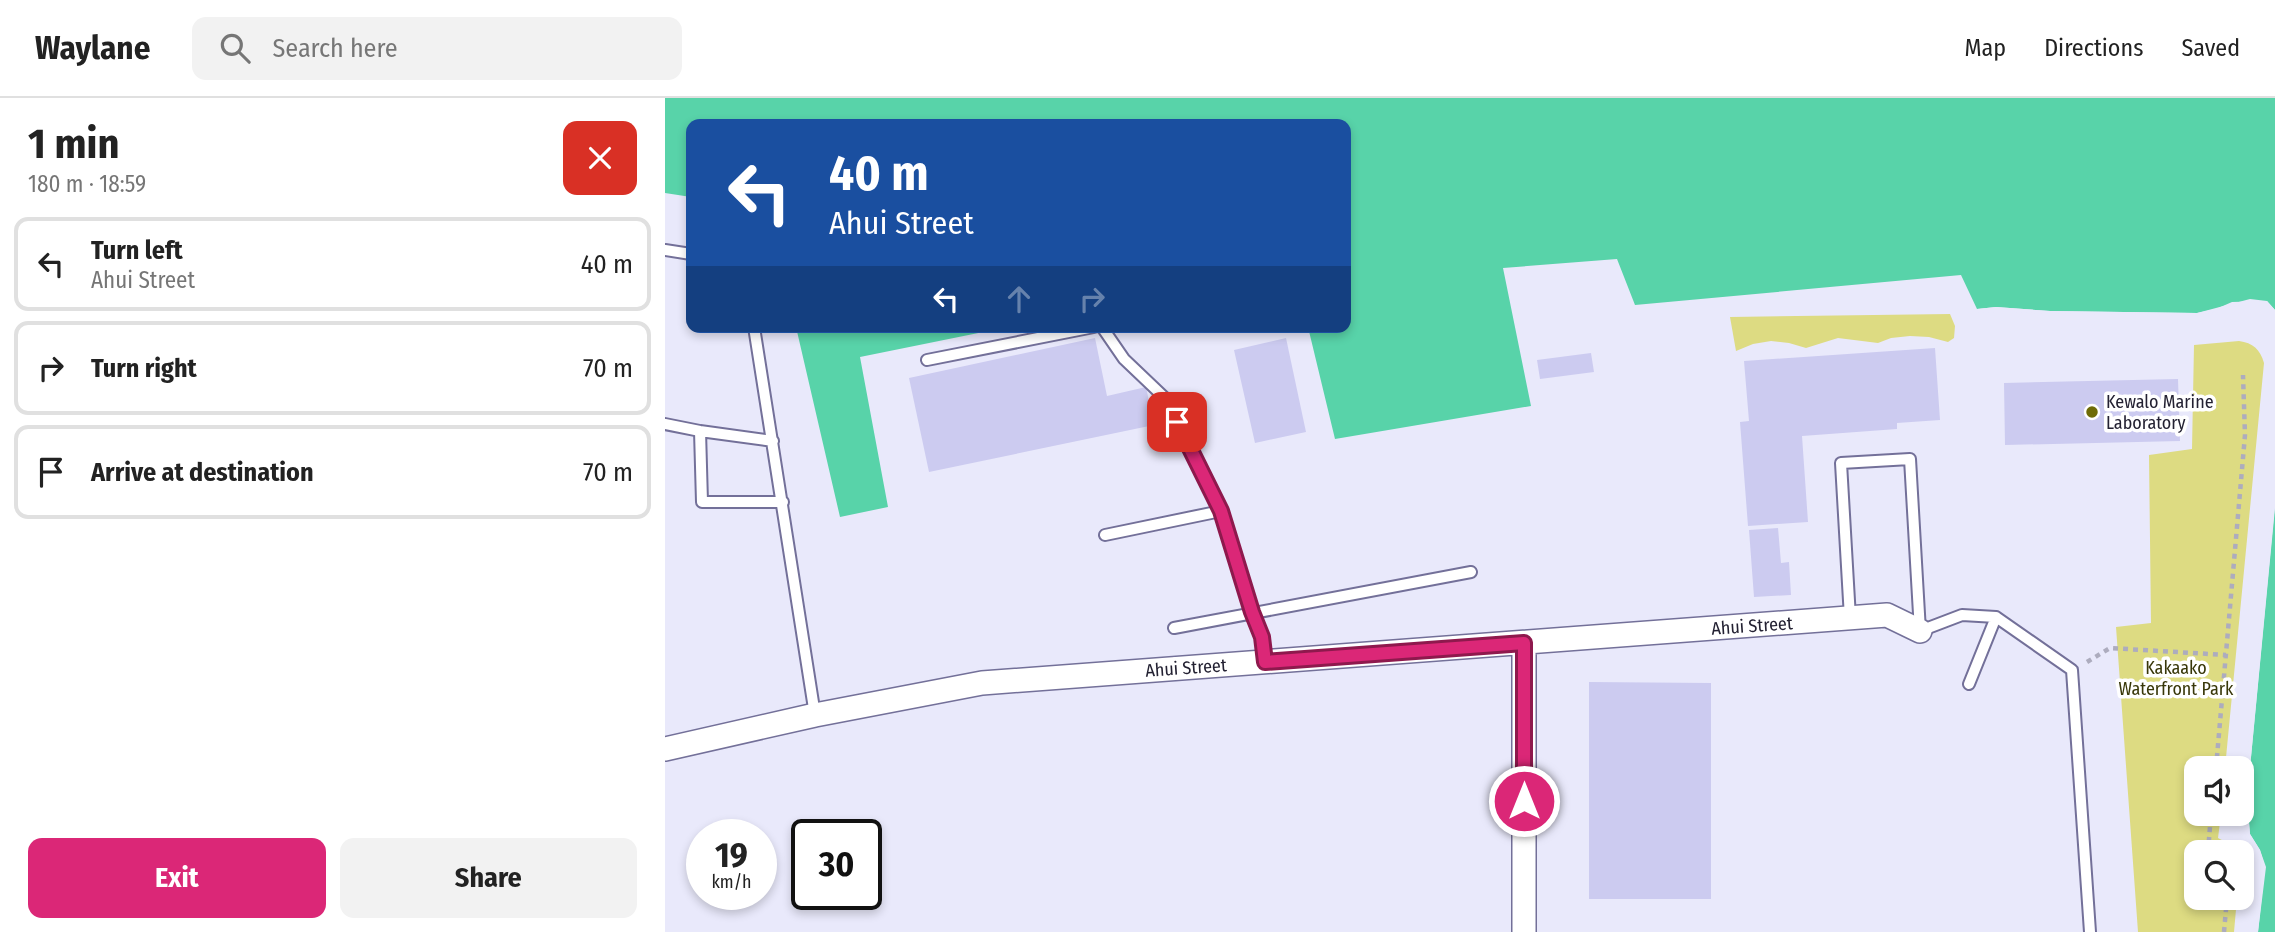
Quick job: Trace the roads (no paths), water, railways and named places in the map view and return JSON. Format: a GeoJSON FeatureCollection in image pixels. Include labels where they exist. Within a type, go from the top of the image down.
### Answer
{"type":"FeatureCollection","features":[{"type":"Feature","properties":{"kind":"street","name":"Ahui Street"},"geometry":{"type":"LineString","coordinates":[[665,749],[815,715],[982,683],[1887,615],[1920,631]]}},
{"type":"Feature","properties":{"kind":"street"},"geometry":{"type":"LineString","coordinates":[[1524,643],[1524,932]]}},
{"type":"Feature","properties":{"kind":"lane"},"geometry":{"type":"LineString","coordinates":[[665,250],[686,253]]}},
{"type":"Feature","properties":{"kind":"lane"},"geometry":{"type":"LineString","coordinates":[[755,333],[815,715]]}},
{"type":"Feature","properties":{"kind":"lane"},"geometry":{"type":"LineString","coordinates":[[927,360],[1064,333]]}},
{"type":"Feature","properties":{"kind":"lane"},"geometry":{"type":"LineString","coordinates":[[1106,333],[1124,359],[1167,399],[1221,511],[1262,637],[1265,662]]}},
{"type":"Feature","properties":{"kind":"lane"},"geometry":{"type":"LineString","coordinates":[[665,424],[773,441]]}},
{"type":"Feature","properties":{"kind":"lane"},"geometry":{"type":"LineString","coordinates":[[700,431],[702,502],[783,502]]}},
{"type":"Feature","properties":{"kind":"lane"},"geometry":{"type":"LineString","coordinates":[[1850,618],[1841,463],[1909,459],[1920,631],[1962,615],[1996,617],[2072,670],[2090,932]]}},
{"type":"Feature","properties":{"kind":"lane"},"geometry":{"type":"LineString","coordinates":[[1105,535],[1221,511]]}},
{"type":"Feature","properties":{"kind":"lane"},"geometry":{"type":"LineString","coordinates":[[1174,628],[1471,572]]}},
{"type":"Feature","properties":{"kind":"lane"},"geometry":{"type":"LineString","coordinates":[[1969,684],[1996,617]]}},
{"type":"Feature","properties":{"kind":"place","name":"Kewalo Marine Laboratory"},"geometry":{"type":"Point","coordinates":[2092,412]}},
{"type":"Feature","properties":{"kind":"park label","name":"Kakaako Waterfront Park"},"geometry":{"type":"Point","coordinates":[2176,678]}}]}
